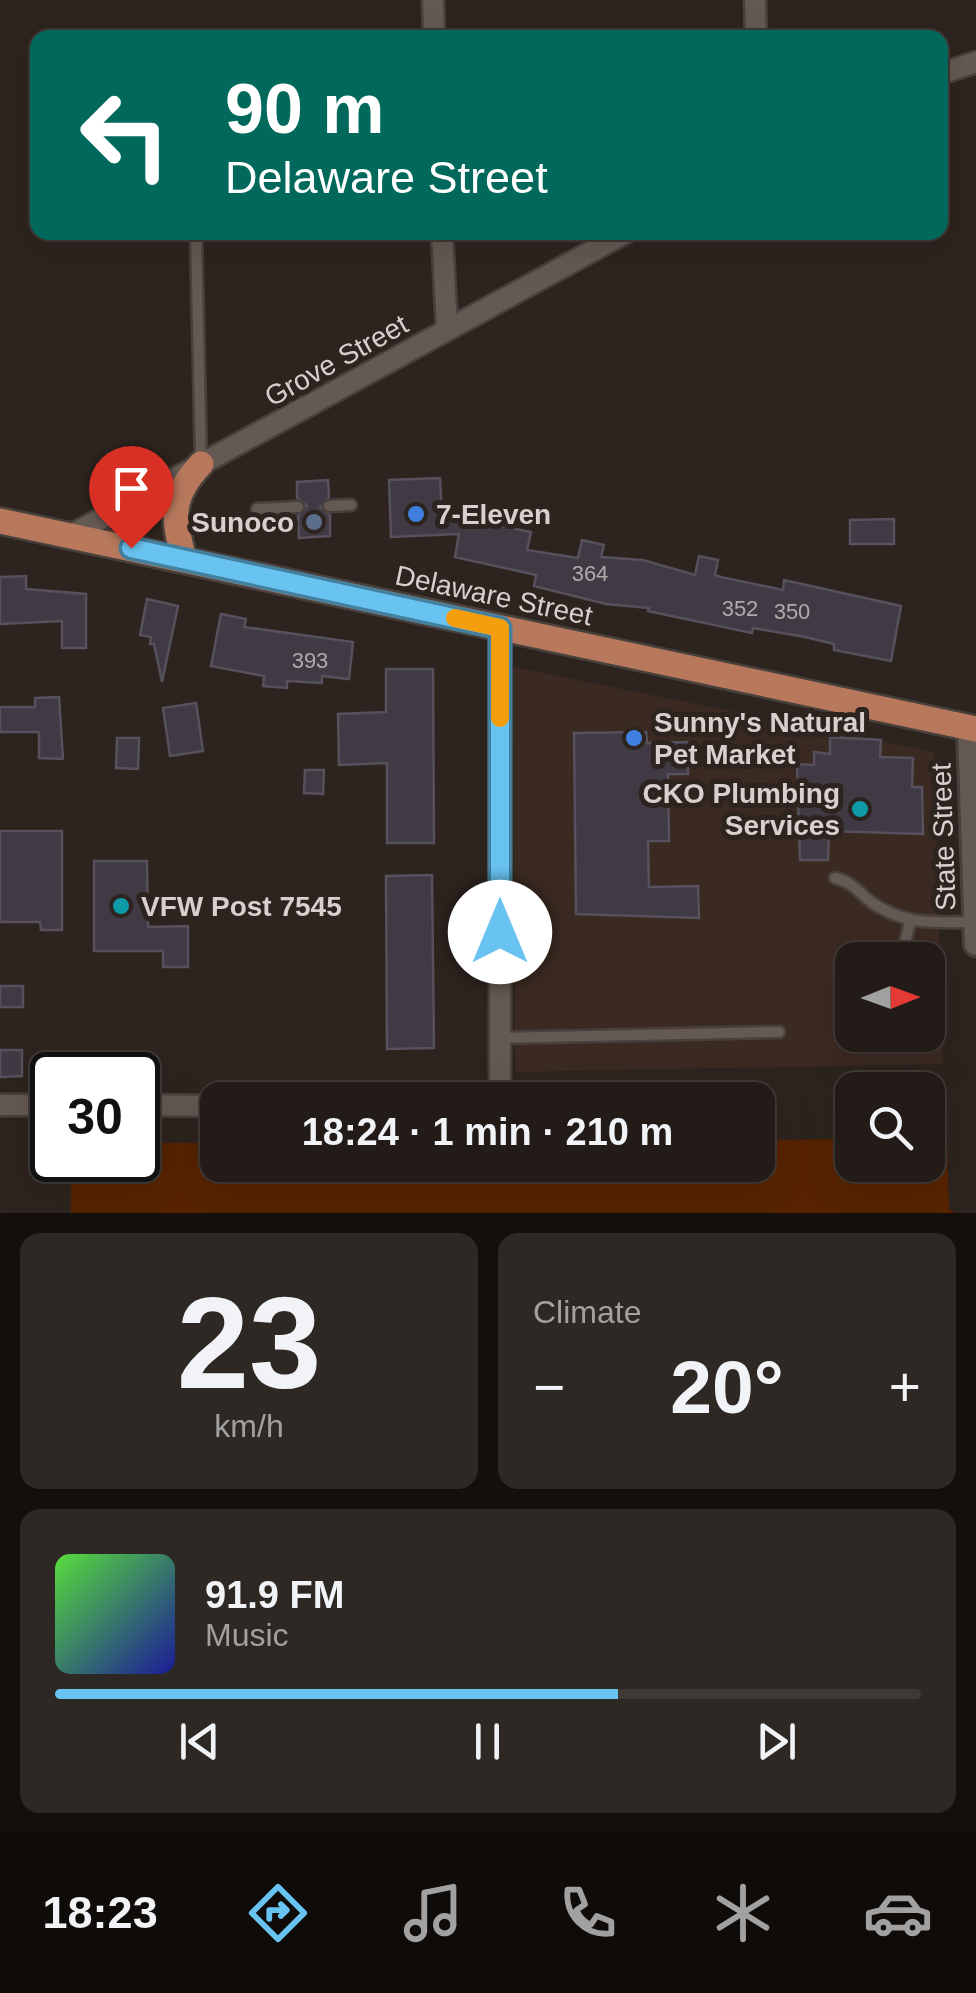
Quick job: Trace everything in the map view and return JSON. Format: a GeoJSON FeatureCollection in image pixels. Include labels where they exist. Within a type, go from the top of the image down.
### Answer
{"type":"FeatureCollection","features":[{"type":"Feature","properties":{"kind":"main road"},"geometry":{"type":"LineString","coordinates":[[184,559],[175,526],[176,502],[184,482],[200,464]]}},
{"type":"Feature","properties":{"kind":"main road","name":"Delaware Street"},"geometry":{"type":"LineString","coordinates":[[0,520],[973,728]]}},
{"type":"Feature","properties":{"kind":"street"},"geometry":{"type":"LineString","coordinates":[[432,0],[434,30]]}},
{"type":"Feature","properties":{"kind":"street"},"geometry":{"type":"LineString","coordinates":[[755,0],[756,30]]}},
{"type":"Feature","properties":{"kind":"street"},"geometry":{"type":"LineString","coordinates":[[948,71],[976,62]]}},
{"type":"Feature","properties":{"kind":"street"},"geometry":{"type":"LineString","coordinates":[[442,240],[447,330]]}},
{"type":"Feature","properties":{"kind":"street","name":"Grove Street"},"geometry":{"type":"LineString","coordinates":[[71,535],[611,240]]}},
{"type":"Feature","properties":{"kind":"street"},"geometry":{"type":"LineString","coordinates":[[500,628],[500,1082]]}},
{"type":"Feature","properties":{"kind":"street","name":"State Street"},"geometry":{"type":"LineString","coordinates":[[973,728],[976,944]]}},
{"type":"Feature","properties":{"kind":"street"},"geometry":{"type":"LineString","coordinates":[[0,1106],[30,1106]]}},
{"type":"Feature","properties":{"kind":"street"},"geometry":{"type":"LineString","coordinates":[[160,1106],[200,1106]]}},
{"type":"Feature","properties":{"kind":"lane"},"geometry":{"type":"LineString","coordinates":[[196,240],[200,464]]}},
{"type":"Feature","properties":{"kind":"lane"},"geometry":{"type":"LineString","coordinates":[[329,506],[351,505]]}},
{"type":"Feature","properties":{"kind":"lane"},"geometry":{"type":"LineString","coordinates":[[257,509],[298,507]]}},
{"type":"Feature","properties":{"kind":"lane"},"geometry":{"type":"LineString","coordinates":[[835,878],[849,881],[872,903],[910,922],[975,922]]}},
{"type":"Feature","properties":{"kind":"lane"},"geometry":{"type":"LineString","coordinates":[[905,942],[910,922]]}},
{"type":"Feature","properties":{"kind":"lane"},"geometry":{"type":"LineString","coordinates":[[500,1038],[779,1032]]}},
{"type":"Feature","properties":{"kind":"shaded area"},"geometry":{"type":"Polygon","coordinates":[[[513,667],[934,752],[939,942],[835,942],[835,1052],[943,1052],[943,1064],[515,1072],[513,667]]]}},
{"type":"Feature","properties":{"kind":"shaded area"},"geometry":{"type":"Polygon","coordinates":[[[835,1139],[835,1182],[945,1182],[947,1139],[949,1209],[955,1213],[71,1213],[71,1182],[160,1182],[160,1143],[200,1143],[200,1182],[775,1182],[775,1140],[835,1139]]]}},
{"type":"Feature","properties":{"kind":"building"},"geometry":{"type":"Polygon","coordinates":[[[440,478],[442,514],[531,532],[527,550],[578,558],[582,540],[604,545],[601,557],[643,560],[695,575],[699,556],[718,560],[715,575],[721,577],[783,590],[784,580],[901,606],[891,661],[834,650],[834,644],[805,637],[753,628],[752,633],[534,586],[536,575],[455,557],[459,534],[391,537],[389,480],[440,478]]]}},
{"type":"Feature","properties":{"kind":"building","name":"Sunoco"},"geometry":{"type":"Polygon","coordinates":[[[328,480],[329,497],[320,507],[330,515],[330,536],[299,538],[298,516],[307,506],[297,498],[297,482],[328,480]]]}},
{"type":"Feature","properties":{"kind":"building"},"geometry":{"type":"Polygon","coordinates":[[[894,519],[894,544],[850,544],[850,520],[894,519]]]}},
{"type":"Feature","properties":{"kind":"building"},"geometry":{"type":"Polygon","coordinates":[[[26,576],[26,589],[86,594],[86,648],[62,648],[62,621],[0,624],[0,577],[26,576]]]}},
{"type":"Feature","properties":{"kind":"building"},"geometry":{"type":"Polygon","coordinates":[[[147,599],[178,606],[162,682],[151,637],[140,635],[147,599]]]}},
{"type":"Feature","properties":{"kind":"building"},"geometry":{"type":"Polygon","coordinates":[[[221,614],[246,619],[244,627],[353,642],[349,679],[322,676],[322,683],[287,681],[287,688],[263,686],[264,676],[211,666],[221,614]]]}},
{"type":"Feature","properties":{"kind":"building"},"geometry":{"type":"Polygon","coordinates":[[[386,669],[433,669],[434,843],[387,843],[387,763],[339,765],[338,714],[386,712],[386,669]]]}},
{"type":"Feature","properties":{"kind":"building"},"geometry":{"type":"Polygon","coordinates":[[[59,697],[63,759],[39,758],[39,732],[0,732],[0,707],[35,707],[35,698],[59,697]]]}},
{"type":"Feature","properties":{"kind":"building"},"geometry":{"type":"Polygon","coordinates":[[[196,703],[203,751],[170,756],[163,708],[196,703]]]}},
{"type":"Feature","properties":{"kind":"building"},"geometry":{"type":"Polygon","coordinates":[[[646,732],[647,743],[688,742],[688,774],[668,774],[669,841],[648,841],[649,887],[698,886],[699,918],[576,914],[574,733],[646,732]]]}},
{"type":"Feature","properties":{"kind":"building","name":"CKO Plumbing Services"},"geometry":{"type":"Polygon","coordinates":[[[830,737],[881,740],[880,757],[913,758],[912,787],[922,787],[923,834],[829,831],[828,860],[800,860],[797,764],[814,765],[814,752],[830,754],[830,737]]]}},
{"type":"Feature","properties":{"kind":"building"},"geometry":{"type":"Polygon","coordinates":[[[117,738],[139,738],[138,769],[116,768],[117,738]]]}},
{"type":"Feature","properties":{"kind":"building"},"geometry":{"type":"Polygon","coordinates":[[[305,770],[324,770],[323,794],[304,793],[305,770]]]}},
{"type":"Feature","properties":{"kind":"building"},"geometry":{"type":"Polygon","coordinates":[[[0,831],[62,831],[62,930],[41,930],[40,922],[0,922],[0,831]]]}},
{"type":"Feature","properties":{"kind":"building","name":"VFW Post 7545"},"geometry":{"type":"Polygon","coordinates":[[[94,861],[147,861],[148,927],[188,926],[188,967],[163,967],[163,951],[94,951],[94,861]]]}},
{"type":"Feature","properties":{"kind":"building"},"geometry":{"type":"Polygon","coordinates":[[[432,875],[434,1048],[387,1049],[386,876],[432,875]]]}},
{"type":"Feature","properties":{"kind":"building"},"geometry":{"type":"Polygon","coordinates":[[[0,986],[23,986],[23,1007],[0,1007],[0,986]]]}},
{"type":"Feature","properties":{"kind":"building"},"geometry":{"type":"Polygon","coordinates":[[[0,1050],[22,1050],[22,1076],[0,1077],[0,1050]]]}},
{"type":"Feature","properties":{"kind":"slow traffic"},"geometry":{"type":"LineString","coordinates":[[455,618],[500,628],[500,718]]}},
{"type":"Feature","properties":{"kind":"place","name":"7-Eleven"},"geometry":{"type":"Point","coordinates":[416,514]}},
{"type":"Feature","properties":{"kind":"place","name":"Sunoco"},"geometry":{"type":"Point","coordinates":[314,522]}},
{"type":"Feature","properties":{"kind":"place","name":"Sunny's Natural Pet Market"},"geometry":{"type":"Point","coordinates":[634,738]}},
{"type":"Feature","properties":{"kind":"place","name":"CKO Plumbing Services"},"geometry":{"type":"Point","coordinates":[860,809]}},
{"type":"Feature","properties":{"kind":"place","name":"VFW Post 7545"},"geometry":{"type":"Point","coordinates":[121,906]}},
{"type":"Feature","properties":{"kind":"route"},"geometry":{"type":"LineString","coordinates":[[131,548],[500,628],[500,932]]}}]}
